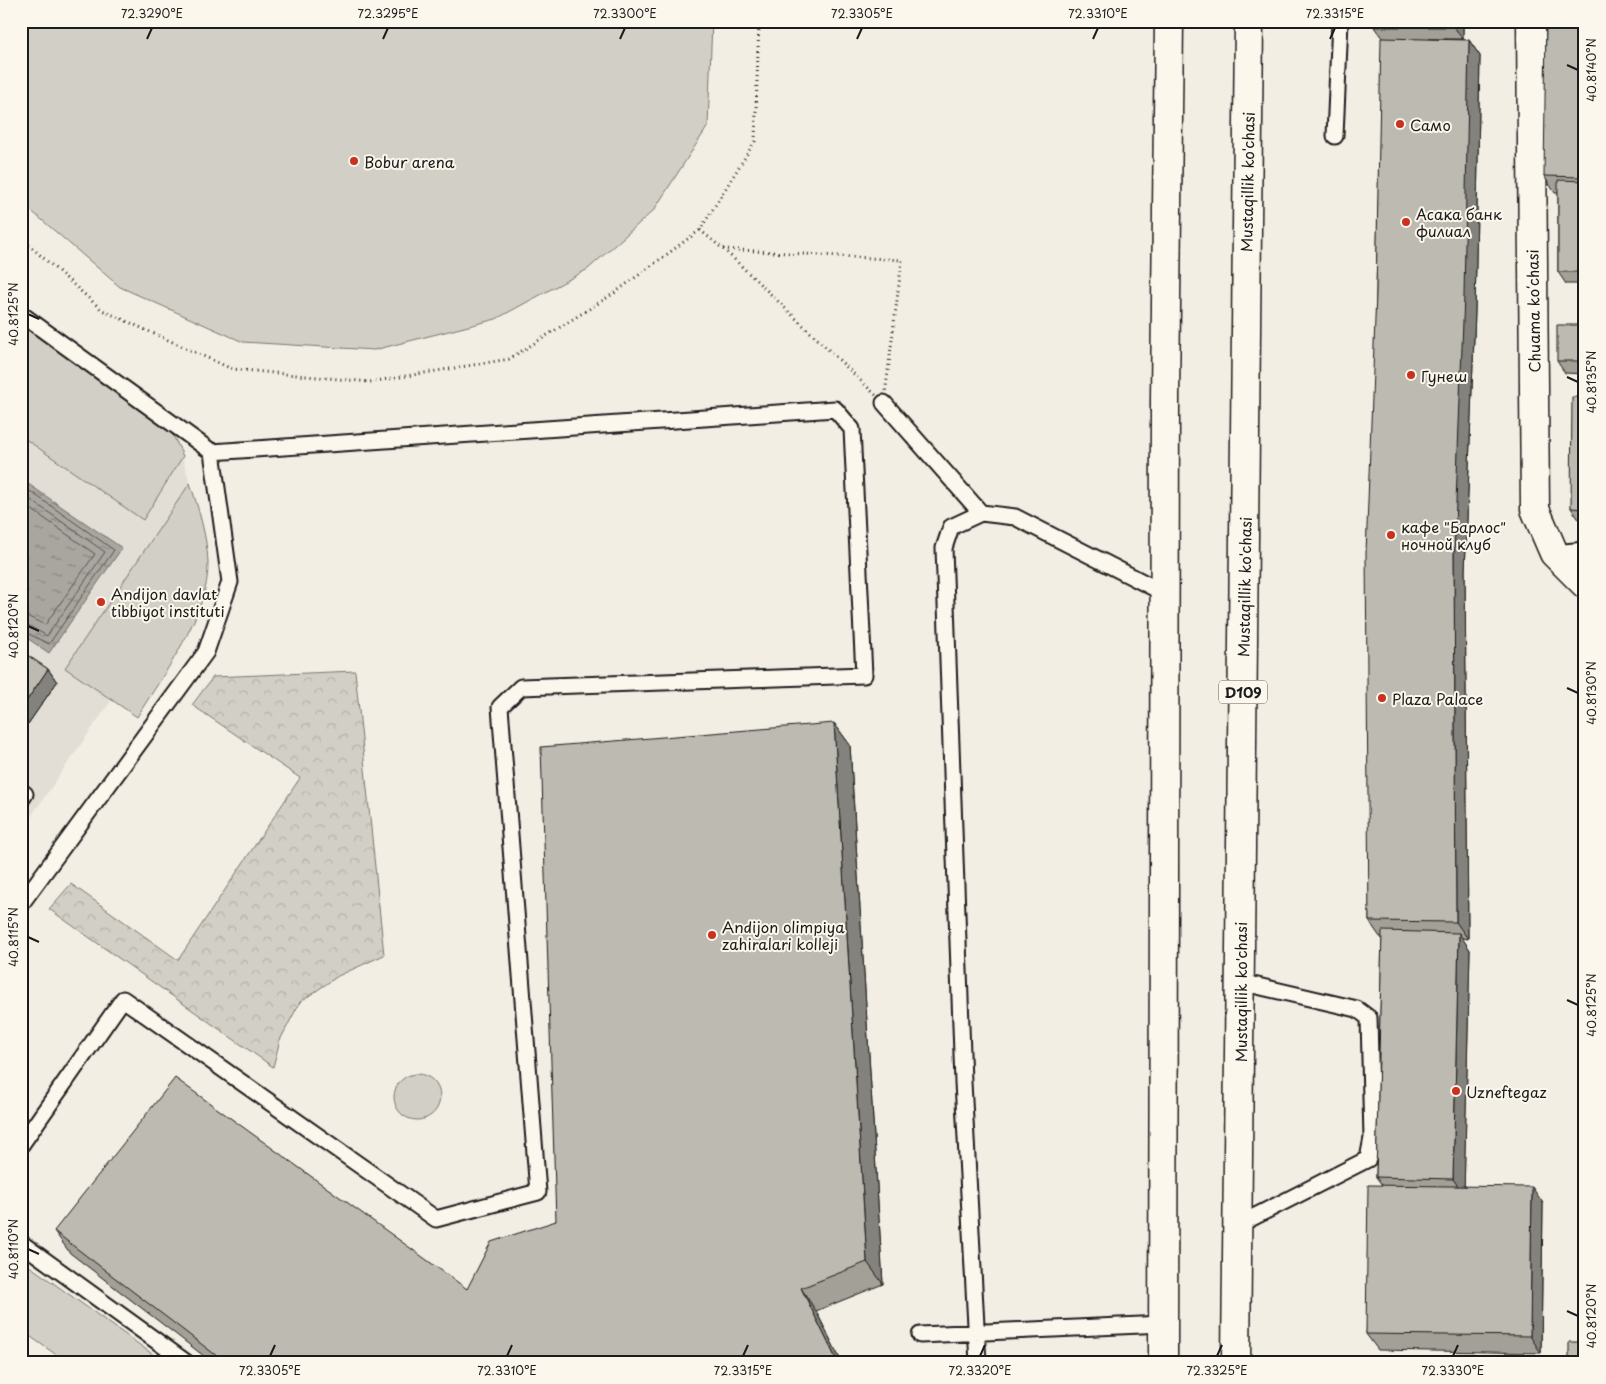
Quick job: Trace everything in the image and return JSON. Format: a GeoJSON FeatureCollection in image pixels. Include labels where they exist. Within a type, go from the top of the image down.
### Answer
{"type":"FeatureCollection","features":[{"type":"Feature","properties":{"kind":"main road"},"geometry":{"type":"LineString","coordinates":[[1163,1363],[1164,593],[1169,21]]}},
{"type":"Feature","properties":{"kind":"main road","name":"Mustaqillik ko'chasi"},"geometry":{"type":"LineString","coordinates":[[1236,1363],[1249,21]]}},
{"type":"Feature","properties":{"kind":"main road","name":"Chuama koʻchasi"},"geometry":{"type":"LineString","coordinates":[[1531,21],[1535,509],[1554,553],[1585,584]]}},
{"type":"Feature","properties":{"kind":"lane"},"geometry":{"type":"LineString","coordinates":[[1335,136],[1340,21]]}},
{"type":"Feature","properties":{"kind":"lane"},"geometry":{"type":"LineString","coordinates":[[21,314],[212,452],[835,409],[852,430],[864,675],[521,687],[500,707],[538,1192],[436,1219],[123,999],[21,1145]]}},
{"type":"Feature","properties":{"kind":"lane"},"geometry":{"type":"LineString","coordinates":[[884,402],[982,513]]}},
{"type":"Feature","properties":{"kind":"lane"},"geometry":{"type":"LineString","coordinates":[[21,904],[206,652],[230,582],[212,452]]}},
{"type":"Feature","properties":{"kind":"lane"},"geometry":{"type":"LineString","coordinates":[[978,1363],[964,1082],[944,548],[951,527],[982,513],[1015,517],[1164,593]]}},
{"type":"Feature","properties":{"kind":"lane"},"geometry":{"type":"LineString","coordinates":[[1554,553],[1585,550]]}},
{"type":"Feature","properties":{"kind":"lane"},"geometry":{"type":"LineString","coordinates":[[21,791],[25,794],[21,800]]}},
{"type":"Feature","properties":{"kind":"lane"},"geometry":{"type":"LineString","coordinates":[[1238,1225],[1368,1159],[1372,1138],[1369,1018],[1357,1009],[1240,982]]}},
{"type":"Feature","properties":{"kind":"lane"},"geometry":{"type":"LineString","coordinates":[[21,1243],[188,1363]]}},
{"type":"Feature","properties":{"kind":"lane"},"geometry":{"type":"LineString","coordinates":[[920,1335],[1163,1324]]}},
{"type":"Feature","properties":{"kind":"path"},"geometry":{"type":"LineString","coordinates":[[21,238],[102,310],[232,369],[370,382],[509,359],[613,294],[700,230],[755,141],[759,21]]}},
{"type":"Feature","properties":{"kind":"path"},"geometry":{"type":"LineString","coordinates":[[700,230],[723,249],[884,402]]}},
{"type":"Feature","properties":{"kind":"path"},"geometry":{"type":"LineString","coordinates":[[723,249],[902,260],[884,402]]}},
{"type":"Feature","properties":{"kind":"shaded area","name":"Andijon davlat tibbiyot instituti"},"geometry":{"type":"Polygon","coordinates":[[[21,324],[176,437],[202,522],[207,562],[21,831],[21,324]]]}},
{"type":"Feature","properties":{"kind":"green space","name":"Bobur arena"},"geometry":{"type":"Polygon","coordinates":[[[21,21],[712,21],[708,126],[654,210],[588,269],[496,319],[374,350],[243,342],[120,287],[28,208],[21,196],[21,21]]]}},
{"type":"Feature","properties":{"kind":"green space"},"geometry":{"type":"Polygon","coordinates":[[[21,322],[172,433],[183,456],[143,520],[21,436],[21,322]]]}},
{"type":"Feature","properties":{"kind":"green space"},"geometry":{"type":"Polygon","coordinates":[[[190,483],[206,542],[207,582],[193,622],[183,642],[137,717],[65,668],[190,483]]]}},
{"type":"Feature","properties":{"kind":"green space"},"geometry":{"type":"Polygon","coordinates":[[[355,671],[384,955],[338,976],[300,1002],[280,1040],[273,1067],[49,909],[71,884],[178,960],[300,778],[192,705],[213,677],[355,671]]]}},
{"type":"Feature","properties":{"kind":"green space"},"geometry":{"type":"Polygon","coordinates":[[[417,1074],[430,1078],[436,1084],[440,1097],[436,1110],[430,1116],[417,1120],[404,1116],[398,1110],[394,1097],[398,1084],[404,1078],[417,1074]]]}},
{"type":"Feature","properties":{"kind":"green space"},"geometry":{"type":"Polygon","coordinates":[[[21,1260],[165,1363],[68,1363],[21,1330],[21,1260]]]}},
{"type":"Feature","properties":{"kind":"water"},"geometry":{"type":"Polygon","coordinates":[[[21,479],[122,548],[49,653],[21,634],[21,479]]]}},
{"type":"Feature","properties":{"kind":"building"},"geometry":{"type":"Polygon","coordinates":[[[1374,21],[1454,21],[1454,27],[1374,27],[1374,21]]]}},
{"type":"Feature","properties":{"kind":"building"},"geometry":{"type":"Polygon","coordinates":[[[1546,21],[1585,21],[1585,177],[1544,176],[1546,21]]]}},
{"type":"Feature","properties":{"kind":"building"},"geometry":{"type":"Polygon","coordinates":[[[1381,38],[1469,40],[1464,295],[1454,554],[1456,922],[1369,921],[1366,553],[1376,293],[1381,38]]]}},
{"type":"Feature","properties":{"kind":"building"},"geometry":{"type":"Polygon","coordinates":[[[1558,180],[1585,181],[1585,272],[1558,272],[1558,180]]]}},
{"type":"Feature","properties":{"kind":"building"},"geometry":{"type":"Polygon","coordinates":[[[1557,325],[1585,325],[1585,361],[1557,361],[1557,325]]]}},
{"type":"Feature","properties":{"kind":"building"},"geometry":{"type":"Polygon","coordinates":[[[1572,397],[1585,397],[1585,509],[1571,508],[1572,397]]]}},
{"type":"Feature","properties":{"kind":"building"},"geometry":{"type":"Polygon","coordinates":[[[21,651],[48,669],[21,709],[21,651]]]}},
{"type":"Feature","properties":{"kind":"building","name":"Andijon olimpiya zahiralari kolleji"},"geometry":{"type":"Polygon","coordinates":[[[834,723],[867,1262],[801,1288],[838,1363],[226,1363],[54,1231],[175,1078],[467,1289],[491,1242],[556,1221],[541,747],[834,723]]]}},
{"type":"Feature","properties":{"kind":"building"},"geometry":{"type":"Polygon","coordinates":[[[1382,931],[1459,933],[1453,1179],[1376,1177],[1382,931]]]}},
{"type":"Feature","properties":{"kind":"building"},"geometry":{"type":"Polygon","coordinates":[[[1368,1185],[1532,1187],[1530,1336],[1366,1334],[1368,1185]]]}},
{"type":"Feature","properties":{"kind":"building"},"geometry":{"type":"Polygon","coordinates":[[[1569,1342],[1585,1342],[1585,1363],[1569,1363],[1569,1342]]]}},
{"type":"Feature","properties":{"kind":"place","name":"Само"},"geometry":{"type":"Point","coordinates":[1400,124]}},
{"type":"Feature","properties":{"kind":"place","name":"Bobur arena"},"geometry":{"type":"Point","coordinates":[354,161]}},
{"type":"Feature","properties":{"kind":"place","name":"Асака банк филиал"},"geometry":{"type":"Point","coordinates":[1406,222]}},
{"type":"Feature","properties":{"kind":"place","name":"Гунеш"},"geometry":{"type":"Point","coordinates":[1411,375]}},
{"type":"Feature","properties":{"kind":"place","name":"кафе \"Барлос\" ночной клуб"},"geometry":{"type":"Point","coordinates":[1391,535]}},
{"type":"Feature","properties":{"kind":"place","name":"Andijon davlat tibbiyot instituti"},"geometry":{"type":"Point","coordinates":[101,602]}},
{"type":"Feature","properties":{"kind":"place","name":"Plaza Palace"},"geometry":{"type":"Point","coordinates":[1382,698]}},
{"type":"Feature","properties":{"kind":"place","name":"Andijon olimpiya zahiralari kolleji"},"geometry":{"type":"Point","coordinates":[712,935]}},
{"type":"Feature","properties":{"kind":"place","name":"Uzneftegaz"},"geometry":{"type":"Point","coordinates":[1456,1091]}}]}
